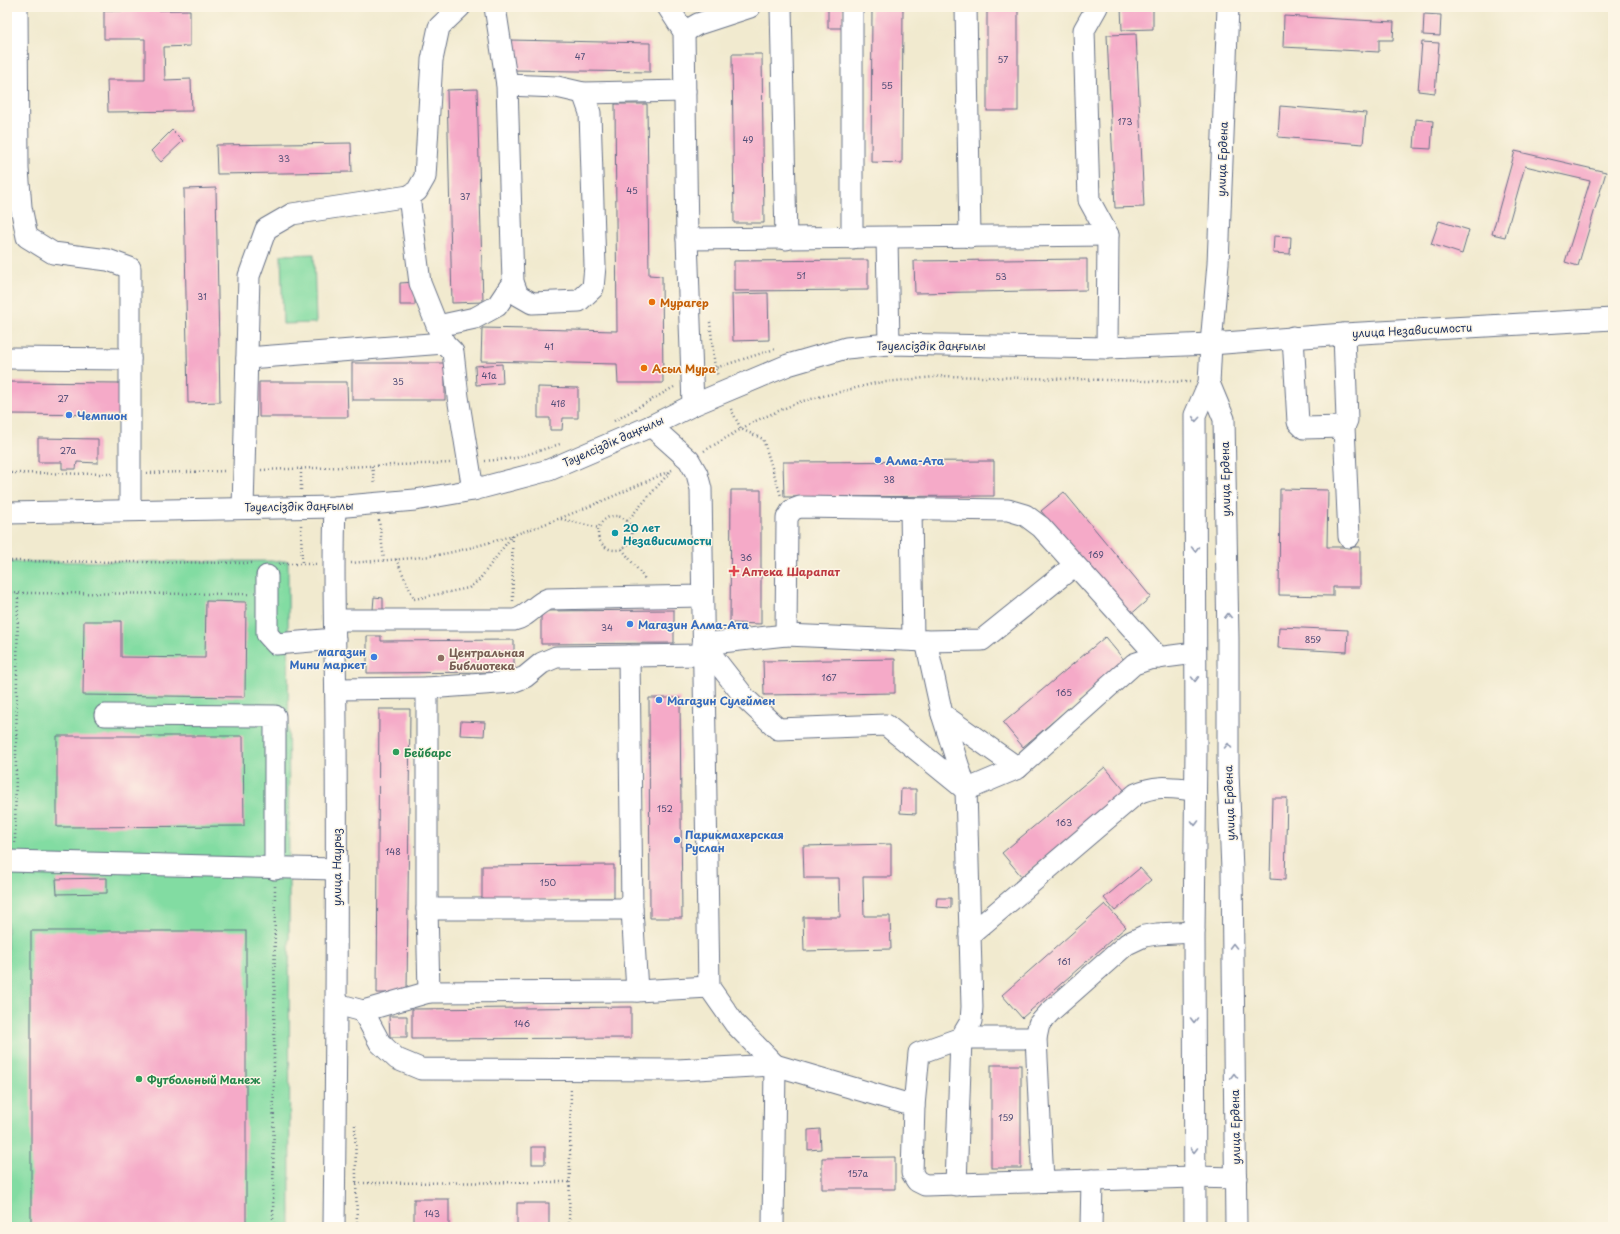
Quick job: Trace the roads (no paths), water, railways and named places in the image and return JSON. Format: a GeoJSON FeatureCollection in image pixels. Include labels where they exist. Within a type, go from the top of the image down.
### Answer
{"type":"FeatureCollection","features":[{"type":"Feature","properties":{"kind":"street"},"geometry":{"type":"LineString","coordinates":[[17,7],[18,169],[21,207],[27,237],[53,253],[108,260],[130,268],[130,510]]}},
{"type":"Feature","properties":{"kind":"street"},"geometry":{"type":"LineString","coordinates":[[243,508],[250,276],[266,229],[292,214],[409,196],[417,191],[425,177],[432,60],[439,28],[460,7]]}},
{"type":"Feature","properties":{"kind":"street"},"geometry":{"type":"LineString","coordinates":[[494,7],[507,84],[513,282],[518,295],[532,303],[579,302],[592,288],[595,266],[590,113],[583,93]]}},
{"type":"Feature","properties":{"kind":"street"},"geometry":{"type":"LineString","coordinates":[[668,7],[684,32],[687,239],[693,405]]}},
{"type":"Feature","properties":{"kind":"street"},"geometry":{"type":"LineString","coordinates":[[684,32],[698,24],[750,7]]}},
{"type":"Feature","properties":{"kind":"street"},"geometry":{"type":"LineString","coordinates":[[781,7],[786,239]]}},
{"type":"Feature","properties":{"kind":"street"},"geometry":{"type":"LineString","coordinates":[[852,7],[852,238]]}},
{"type":"Feature","properties":{"kind":"street"},"geometry":{"type":"LineString","coordinates":[[966,7],[970,237]]}},
{"type":"Feature","properties":{"kind":"street"},"geometry":{"type":"LineString","coordinates":[[1097,7],[1084,30],[1089,200],[1108,235],[1107,348]]}},
{"type":"Feature","properties":{"kind":"street","name":"улица Ердена"},"geometry":{"type":"LineString","coordinates":[[1195,1227],[1194,932],[1196,415],[1209,382],[1218,264],[1228,7]]}},
{"type":"Feature","properties":{"kind":"street"},"geometry":{"type":"LineString","coordinates":[[507,84],[557,87],[583,93],[685,91]]}},
{"type":"Feature","properties":{"kind":"street"},"geometry":{"type":"LineString","coordinates":[[409,196],[420,283],[441,334],[453,352],[458,397],[474,490]]}},
{"type":"Feature","properties":{"kind":"street"},"geometry":{"type":"LineString","coordinates":[[687,239],[1108,235]]}},
{"type":"Feature","properties":{"kind":"street"},"geometry":{"type":"LineString","coordinates":[[887,238],[889,344]]}},
{"type":"Feature","properties":{"kind":"street"},"geometry":{"type":"LineString","coordinates":[[247,358],[441,334],[497,306],[513,282]]}},
{"type":"Feature","properties":{"kind":"street","name":"улица Независимости"},"geometry":{"type":"LineString","coordinates":[[1211,344],[1293,337],[1613,319]]}},
{"type":"Feature","properties":{"kind":"street"},"geometry":{"type":"LineString","coordinates":[[1344,334],[1347,420],[1344,427],[1349,537]]}},
{"type":"Feature","properties":{"kind":"street"},"geometry":{"type":"LineString","coordinates":[[1293,337],[1298,422],[1304,428],[1344,427]]}},
{"type":"Feature","properties":{"kind":"street","name":"Тәуелсіздік даңғылы"},"geometry":{"type":"LineString","coordinates":[[7,513],[335,507],[415,500],[474,490],[549,470],[651,426],[693,405],[788,365],[846,348],[889,344],[1107,348],[1211,344]]}},
{"type":"Feature","properties":{"kind":"street"},"geometry":{"type":"LineString","coordinates":[[7,358],[130,359]]}},
{"type":"Feature","properties":{"kind":"street","name":"улица Ердена"},"geometry":{"type":"LineString","coordinates":[[1209,382],[1224,419],[1228,639],[1228,772],[1232,870],[1236,1227]]}},
{"type":"Feature","properties":{"kind":"street"},"geometry":{"type":"LineString","coordinates":[[651,426],[681,465],[697,474],[701,489],[709,987],[735,1024],[775,1065],[773,1227]]}},
{"type":"Feature","properties":{"kind":"street","name":"улица Наурыз"},"geometry":{"type":"LineString","coordinates":[[334,1227],[337,1004],[336,689],[333,564],[335,507]]}},
{"type":"Feature","properties":{"kind":"street"},"geometry":{"type":"LineString","coordinates":[[786,635],[787,518],[792,510],[800,507],[1008,510],[1025,515],[1041,528],[1159,658]]}},
{"type":"Feature","properties":{"kind":"street"},"geometry":{"type":"LineString","coordinates":[[911,509],[920,641],[966,790],[972,1007],[970,1021],[961,1038],[956,1185]]}},
{"type":"Feature","properties":{"kind":"street"},"geometry":{"type":"LineString","coordinates":[[336,689],[427,688],[512,682],[525,677],[542,663],[556,657],[629,656],[703,650],[786,635],[920,641],[982,640],[1075,565]]}},
{"type":"Feature","properties":{"kind":"street"},"geometry":{"type":"LineString","coordinates":[[267,574],[267,634],[276,644],[335,630],[514,620],[526,615],[542,601],[548,599],[702,596]]}},
{"type":"Feature","properties":{"kind":"street"},"geometry":{"type":"LineString","coordinates":[[703,650],[746,699],[778,729],[886,725],[966,790]]}},
{"type":"Feature","properties":{"kind":"street"},"geometry":{"type":"LineString","coordinates":[[966,790],[1018,768],[1134,664],[1149,659],[1195,653]]}},
{"type":"Feature","properties":{"kind":"street"},"geometry":{"type":"LineString","coordinates":[[629,656],[632,909],[637,991]]}},
{"type":"Feature","properties":{"kind":"street"},"geometry":{"type":"LineString","coordinates":[[427,688],[428,992]]}},
{"type":"Feature","properties":{"kind":"street"},"geometry":{"type":"LineString","coordinates":[[942,714],[1018,768]]}},
{"type":"Feature","properties":{"kind":"street"},"geometry":{"type":"LineString","coordinates":[[105,715],[275,716],[275,869]]}},
{"type":"Feature","properties":{"kind":"street"},"geometry":{"type":"LineString","coordinates":[[970,935],[1136,794],[1148,788],[1160,787],[1195,790]]}},
{"type":"Feature","properties":{"kind":"street"},"geometry":{"type":"LineString","coordinates":[[11,861],[275,869],[336,869]]}},
{"type":"Feature","properties":{"kind":"street"},"geometry":{"type":"LineString","coordinates":[[427,909],[632,909]]}},
{"type":"Feature","properties":{"kind":"street"},"geometry":{"type":"LineString","coordinates":[[1043,1181],[1036,1038],[1039,1024],[1050,1012],[1127,944],[1144,936],[1194,932]]}},
{"type":"Feature","properties":{"kind":"street"},"geometry":{"type":"LineString","coordinates":[[337,1004],[363,1011],[428,992],[637,991],[709,987]]}},
{"type":"Feature","properties":{"kind":"street"},"geometry":{"type":"LineString","coordinates":[[363,1011],[380,1043],[397,1059],[421,1068],[677,1070],[775,1065],[914,1106]]}},
{"type":"Feature","properties":{"kind":"street"},"geometry":{"type":"LineString","coordinates":[[1036,1038],[961,1038],[919,1053],[914,1106],[912,1173],[917,1181],[925,1185],[956,1185],[1194,1177],[1236,1178]]}},
{"type":"Feature","properties":{"kind":"street"},"geometry":{"type":"LineString","coordinates":[[1091,1227],[1092,1180]]}},
{"type":"Feature","properties":{"kind":"place","name":"Мурагер"},"geometry":{"type":"Point","coordinates":[652,302]}},
{"type":"Feature","properties":{"kind":"place","name":"Асыл Мура"},"geometry":{"type":"Point","coordinates":[644,368]}},
{"type":"Feature","properties":{"kind":"place","name":"Чемпион"},"geometry":{"type":"Point","coordinates":[69,415]}},
{"type":"Feature","properties":{"kind":"place","name":"Алма-Ата"},"geometry":{"type":"Point","coordinates":[878,460]}},
{"type":"Feature","properties":{"kind":"place","name":"20 лет Независимости"},"geometry":{"type":"Point","coordinates":[615,533]}},
{"type":"Feature","properties":{"kind":"place","name":"Аптека Шарапат"},"geometry":{"type":"Point","coordinates":[734,571]}},
{"type":"Feature","properties":{"kind":"place","name":"Магазин Алма-Ата"},"geometry":{"type":"Point","coordinates":[630,624]}},
{"type":"Feature","properties":{"kind":"place","name":"магазин Мини маркет"},"geometry":{"type":"Point","coordinates":[374,657]}},
{"type":"Feature","properties":{"kind":"place","name":"Центральная Библиотека"},"geometry":{"type":"Point","coordinates":[441,658]}},
{"type":"Feature","properties":{"kind":"place","name":"Магазин Сулеймен"},"geometry":{"type":"Point","coordinates":[659,700]}},
{"type":"Feature","properties":{"kind":"place","name":"Бейбарс"},"geometry":{"type":"Point","coordinates":[396,752]}},
{"type":"Feature","properties":{"kind":"place","name":"Парикмахерская Руслан"},"geometry":{"type":"Point","coordinates":[677,840]}},
{"type":"Feature","properties":{"kind":"place","name":"Футбольный Манеж"},"geometry":{"type":"Point","coordinates":[139,1079]}}]}
